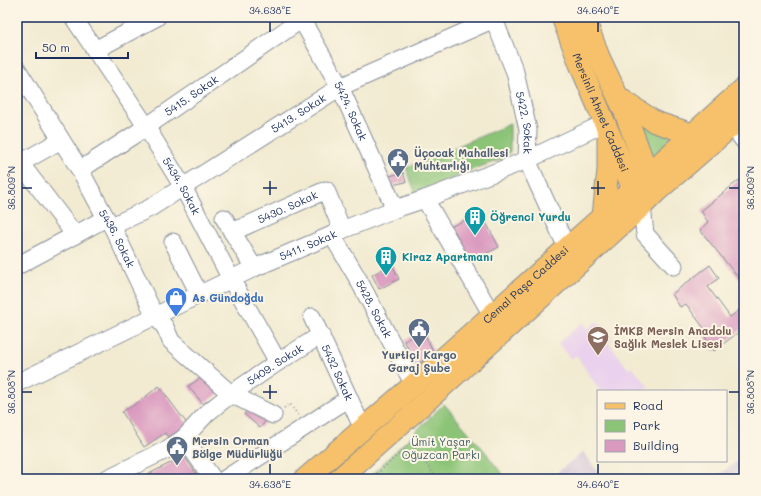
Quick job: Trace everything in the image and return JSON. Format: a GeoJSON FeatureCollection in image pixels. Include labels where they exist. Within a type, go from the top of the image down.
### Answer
{"type":"FeatureCollection","features":[{"type":"Feature","properties":{"kind":"main road","name":"Mersinli Ahmet Caddesi"},"geometry":{"type":"LineString","coordinates":[[562,17],[581,67],[637,197]]}},
{"type":"Feature","properties":{"kind":"main road","name":"Mersinli Ahmet Caddesi"},"geometry":{"type":"LineString","coordinates":[[584,17],[599,57],[624,110],[652,182]]}},
{"type":"Feature","properties":{"kind":"main road","name":"Cemal Paşa Caddesi"},"geometry":{"type":"LineString","coordinates":[[339,479],[436,393],[652,182],[692,134],[744,88]]}},
{"type":"Feature","properties":{"kind":"main road"},"geometry":{"type":"LineString","coordinates":[[618,97],[655,122],[692,134]]}},
{"type":"Feature","properties":{"kind":"main road"},"geometry":{"type":"LineString","coordinates":[[603,216],[608,170],[606,126]]}},
{"type":"Feature","properties":{"kind":"main road","name":"Cemal Paşa Caddesi"},"geometry":{"type":"LineString","coordinates":[[652,182],[740,127]]}},
{"type":"Feature","properties":{"kind":"main road","name":"Cemal Paşa Caddesi"},"geometry":{"type":"LineString","coordinates":[[305,479],[603,216],[637,197]]}},
{"type":"Feature","properties":{"kind":"street","name":"5434. Sokak"},"geometry":{"type":"LineString","coordinates":[[73,17],[146,127],[183,187],[231,279],[278,362]]}},
{"type":"Feature","properties":{"kind":"street"},"geometry":{"type":"LineString","coordinates":[[95,50],[157,17]]}},
{"type":"Feature","properties":{"kind":"street","name":"5424. Sokak"},"geometry":{"type":"LineString","coordinates":[[301,18],[340,87],[395,209]]}},
{"type":"Feature","properties":{"kind":"street","name":"5415. Sokak"},"geometry":{"type":"LineString","coordinates":[[80,170],[146,127],[301,18]]}},
{"type":"Feature","properties":{"kind":"street","name":"5413. Sokak"},"geometry":{"type":"LineString","coordinates":[[17,266],[75,235],[150,208],[340,87],[493,18]]}},
{"type":"Feature","properties":{"kind":"street","name":"5422. Sokak"},"geometry":{"type":"LineString","coordinates":[[493,18],[515,72],[528,130],[527,160],[567,248]]}},
{"type":"Feature","properties":{"kind":"street","name":"5436. Sokak"},"geometry":{"type":"LineString","coordinates":[[17,68],[22,89],[61,140],[80,170],[109,222],[155,316],[165,327],[171,341],[231,394]]}},
{"type":"Feature","properties":{"kind":"street","name":"5411. Sokak"},"geometry":{"type":"LineString","coordinates":[[17,383],[254,268],[395,209],[527,160],[606,126]]}},
{"type":"Feature","properties":{"kind":"street"},"geometry":{"type":"LineString","coordinates":[[61,140],[19,164],[75,235]]}},
{"type":"Feature","properties":{"kind":"street","name":"5430. Sokak"},"geometry":{"type":"LineString","coordinates":[[254,268],[228,225],[326,190],[337,233]]}},
{"type":"Feature","properties":{"kind":"street"},"geometry":{"type":"LineString","coordinates":[[637,197],[645,234],[674,266]]}},
{"type":"Feature","properties":{"kind":"street"},"geometry":{"type":"LineString","coordinates":[[425,199],[492,315]]}},
{"type":"Feature","properties":{"kind":"street","name":"5428. Sokak"},"geometry":{"type":"LineString","coordinates":[[337,233],[358,279],[414,384]]}},
{"type":"Feature","properties":{"kind":"street"},"geometry":{"type":"LineString","coordinates":[[173,242],[199,294]]}},
{"type":"Feature","properties":{"kind":"street","name":"5432 Sokak"},"geometry":{"type":"LineString","coordinates":[[312,317],[363,429]]}},
{"type":"Feature","properties":{"kind":"street","name":"5409. Sokak"},"geometry":{"type":"LineString","coordinates":[[106,479],[166,450],[184,438],[207,412],[278,362],[321,335]]}},
{"type":"Feature","properties":{"kind":"street","name":"5409. Sokak"},"geometry":{"type":"LineString","coordinates":[[231,394],[273,415]]}},
{"type":"Feature","properties":{"kind":"street"},"geometry":{"type":"LineString","coordinates":[[225,479],[349,398]]}},
{"type":"Feature","properties":{"kind":"street"},"geometry":{"type":"LineString","coordinates":[[184,438],[213,479]]}},
{"type":"Feature","properties":{"kind":"path"},"geometry":{"type":"LineString","coordinates":[[273,415],[290,404],[305,427]]}},
{"type":"Feature","properties":{"kind":"path"},"geometry":{"type":"LineString","coordinates":[[371,479],[411,443],[438,479]]}},
{"type":"Feature","properties":{"kind":"shaded area","name":"İMKB Mersin Anadolu Sağlık Meslek Lisesi"},"geometry":{"type":"Polygon","coordinates":[[[597,321],[612,340],[608,342],[629,370],[632,367],[649,387],[644,390],[599,390],[576,355],[571,359],[558,343],[583,322],[587,329],[597,321]]]}},
{"type":"Feature","properties":{"kind":"shaded area"},"geometry":{"type":"Polygon","coordinates":[[[583,452],[603,479],[549,479],[583,452]]]}},
{"type":"Feature","properties":{"kind":"shaded area"},"geometry":{"type":"Polygon","coordinates":[[[744,457],[744,479],[712,479],[744,457]]]}},
{"type":"Feature","properties":{"kind":"green space"},"geometry":{"type":"Polygon","coordinates":[[[628,108],[674,139],[650,161],[628,108]]]}},
{"type":"Feature","properties":{"kind":"green space"},"geometry":{"type":"Polygon","coordinates":[[[510,124],[510,151],[505,158],[471,170],[416,194],[406,168],[510,124]]]}},
{"type":"Feature","properties":{"kind":"green space","name":"Ümit Yaşar Oğuzcan Parkı"},"geometry":{"type":"Polygon","coordinates":[[[444,404],[488,455],[506,479],[367,479],[444,404]]]}},
{"type":"Feature","properties":{"kind":"building","name":"Üçocak Mahallesi Muhtarlığı"},"geometry":{"type":"Polygon","coordinates":[[[403,172],[406,182],[392,185],[390,176],[403,172]]]}},
{"type":"Feature","properties":{"kind":"building"},"geometry":{"type":"Polygon","coordinates":[[[739,180],[744,186],[744,278],[741,281],[700,230],[708,222],[701,211],[739,180]]]}},
{"type":"Feature","properties":{"kind":"building","name":"Öğrenci Yurdu"},"geometry":{"type":"Polygon","coordinates":[[[481,213],[499,247],[470,262],[452,226],[481,213]]]}},
{"type":"Feature","properties":{"kind":"building","name":"Kiraz Apartmanı"},"geometry":{"type":"Polygon","coordinates":[[[392,264],[399,279],[379,289],[372,275],[392,264]]]}},
{"type":"Feature","properties":{"kind":"building"},"geometry":{"type":"Polygon","coordinates":[[[710,265],[719,278],[708,287],[730,317],[742,308],[744,310],[744,328],[714,351],[705,337],[709,335],[686,304],[680,307],[672,294],[710,265]]]}},
{"type":"Feature","properties":{"kind":"building"},"geometry":{"type":"Polygon","coordinates":[[[423,330],[434,353],[417,364],[404,341],[423,330]]]}},
{"type":"Feature","properties":{"kind":"building"},"geometry":{"type":"Polygon","coordinates":[[[204,376],[222,391],[203,404],[188,386],[204,376]]]}},
{"type":"Feature","properties":{"kind":"building"},"geometry":{"type":"Polygon","coordinates":[[[159,386],[188,425],[169,438],[165,433],[144,447],[122,412],[140,401],[159,386]]]}},
{"type":"Feature","properties":{"kind":"building"},"geometry":{"type":"Polygon","coordinates":[[[252,405],[268,418],[260,428],[244,414],[252,405]]]}},
{"type":"Feature","properties":{"kind":"building","name":"Mersin Orman Bölge Müdürlüğü"},"geometry":{"type":"Polygon","coordinates":[[[184,456],[200,479],[139,479],[184,456]]]}},
{"type":"Feature","properties":{"kind":"place","name":"Üçocak Mahallesi Muhtarlığı"},"geometry":{"type":"Point","coordinates":[398,178]}},
{"type":"Feature","properties":{"kind":"place","name":"Öğrenci Yurdu"},"geometry":{"type":"Point","coordinates":[475,236]}},
{"type":"Feature","properties":{"kind":"place","name":"Kiraz Apartmanı"},"geometry":{"type":"Point","coordinates":[386,276]}},
{"type":"Feature","properties":{"kind":"place","name":"As Gündoğdu"},"geometry":{"type":"Point","coordinates":[176,318]}},
{"type":"Feature","properties":{"kind":"place","name":"Yurtiçi Kargo Garaj Şube"},"geometry":{"type":"Point","coordinates":[419,348]}},
{"type":"Feature","properties":{"kind":"place","name":"İMKB Mersin Anadolu Sağlık Meslek Lisesi"},"geometry":{"type":"Point","coordinates":[598,356]}},
{"type":"Feature","properties":{"kind":"place","name":"Mersin Orman Bölge Müdürlüğü"},"geometry":{"type":"Point","coordinates":[177,466]}}]}
